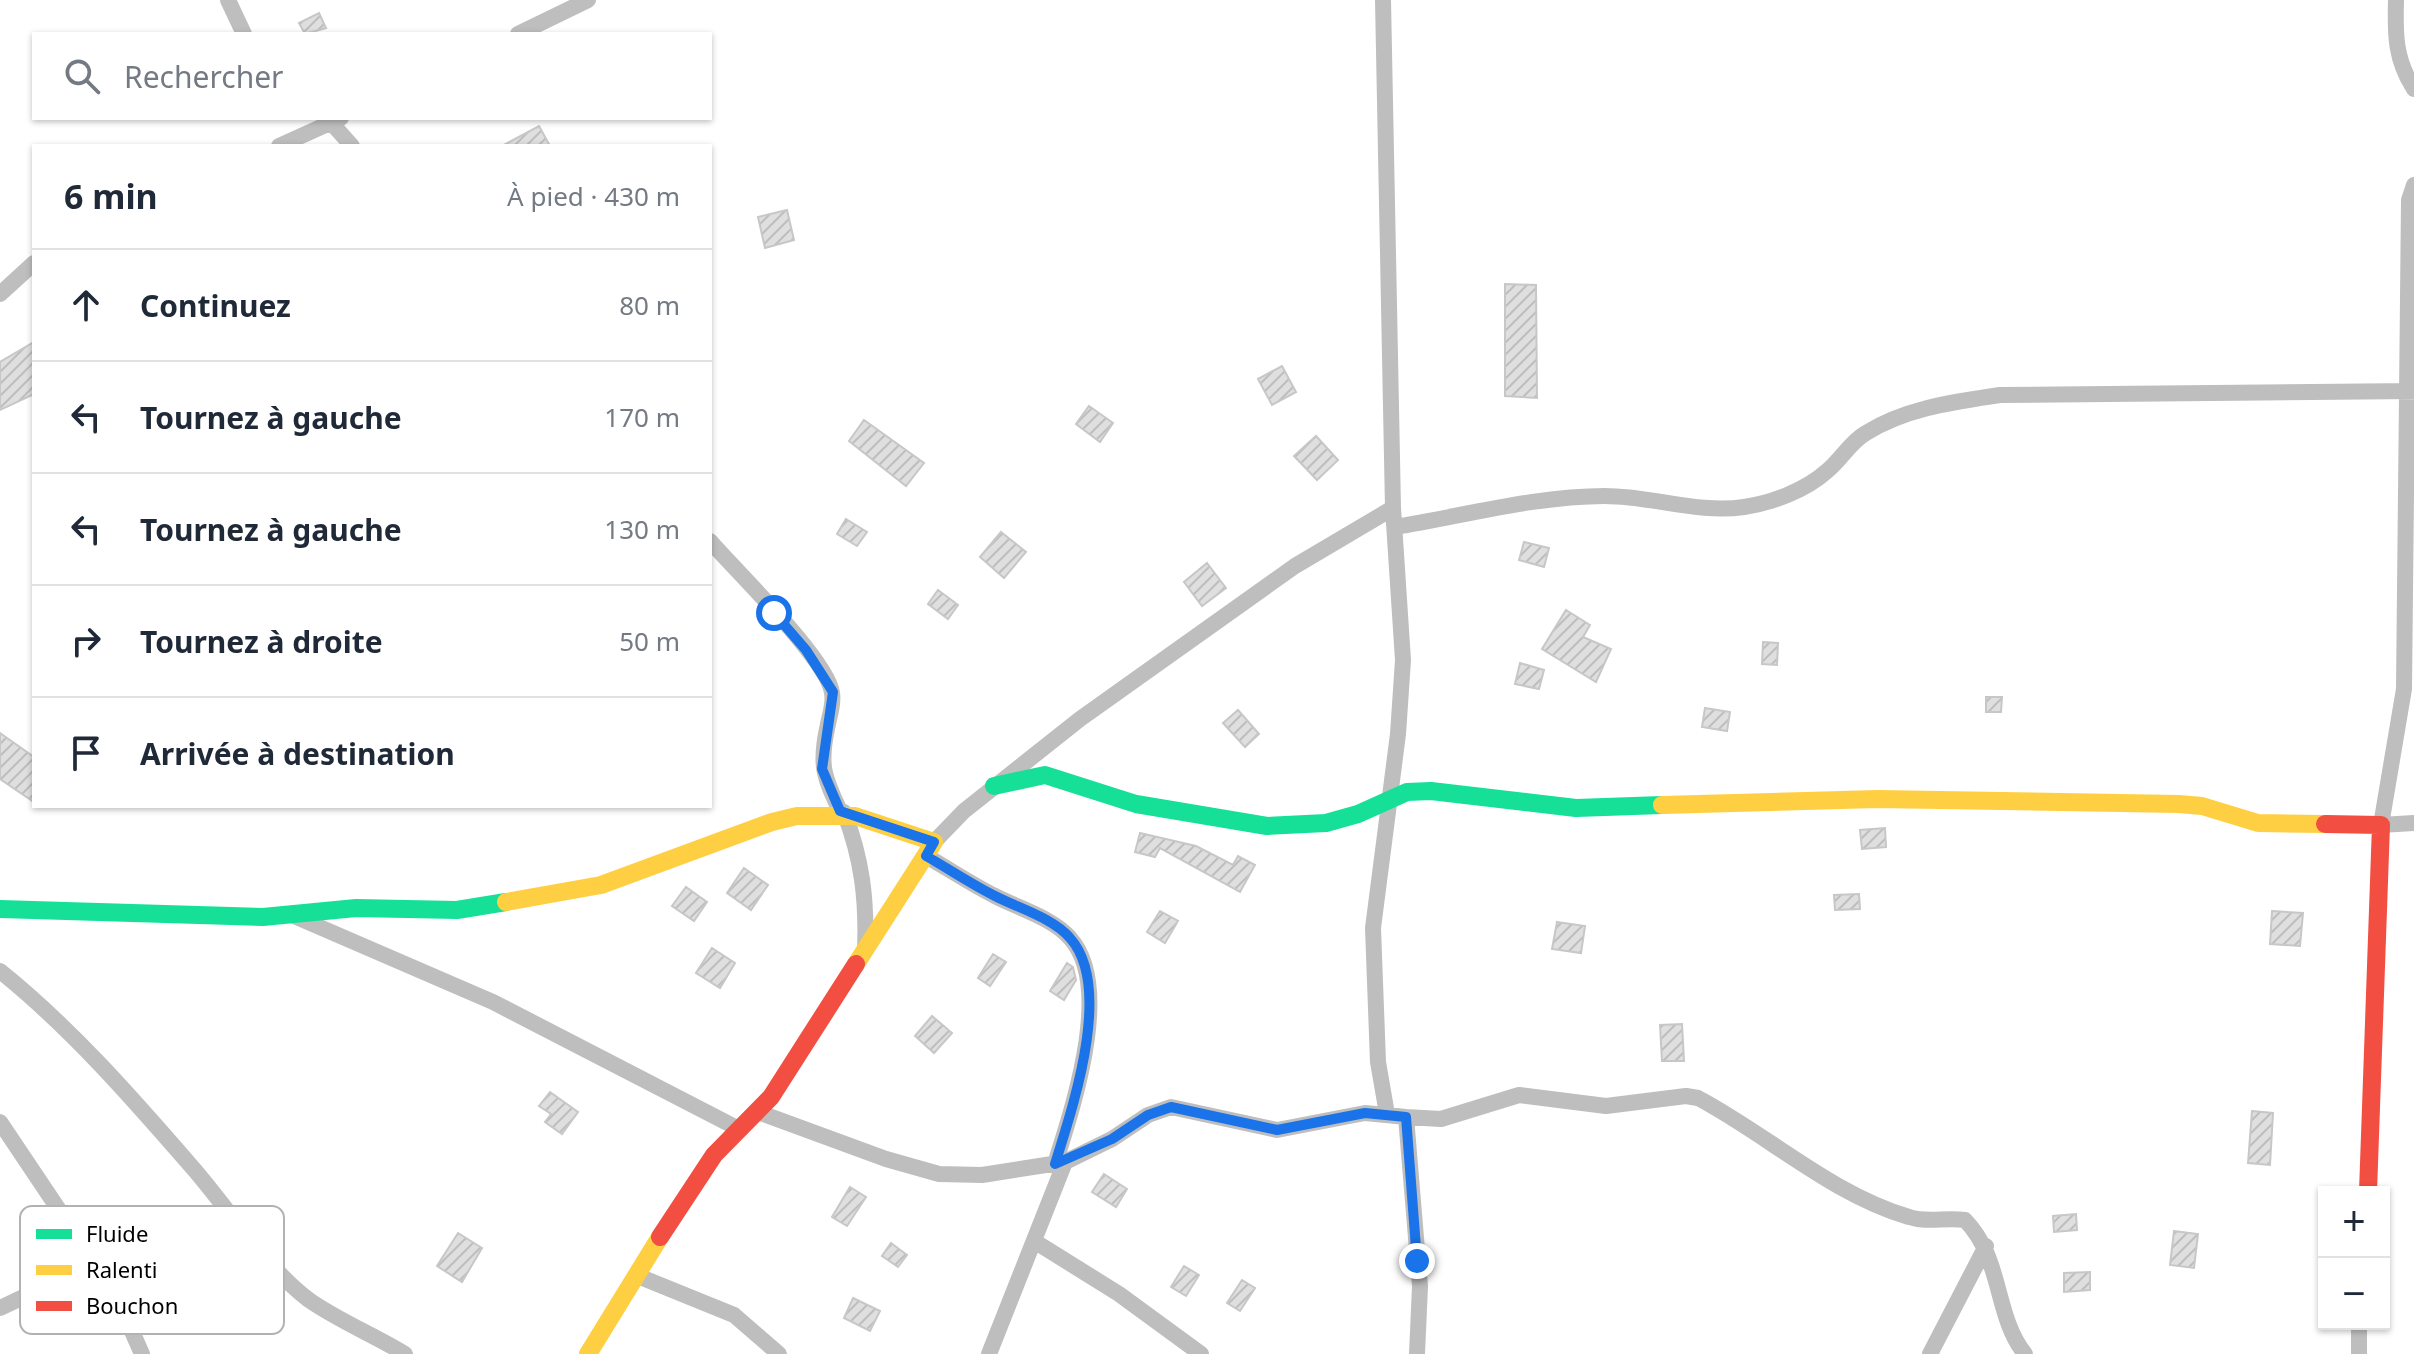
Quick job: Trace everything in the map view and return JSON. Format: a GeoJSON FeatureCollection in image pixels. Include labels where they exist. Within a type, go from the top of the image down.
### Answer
{"type":"FeatureCollection","features":[{"type":"Feature","properties":{"kind":"street"},"geometry":{"type":"LineString","coordinates":[[228,0],[243,32]]}},
{"type":"Feature","properties":{"kind":"street"},"geometry":{"type":"LineString","coordinates":[[522,32],[588,0]]}},
{"type":"Feature","properties":{"kind":"street"},"geometry":{"type":"LineString","coordinates":[[1383,0],[1393,508],[1403,660],[1390,798],[1373,928],[1378,1062],[1387,1114]]}},
{"type":"Feature","properties":{"kind":"street"},"geometry":{"type":"LineString","coordinates":[[2396,0],[2395,42],[2399,62],[2414,89]]}},
{"type":"Feature","properties":{"kind":"street"},"geometry":{"type":"LineString","coordinates":[[283,144],[332,120]]}},
{"type":"Feature","properties":{"kind":"street"},"geometry":{"type":"LineString","coordinates":[[335,120],[351,144]]}},
{"type":"Feature","properties":{"kind":"street"},"geometry":{"type":"LineString","coordinates":[[2368,1186],[2381,825],[2404,689],[2411,391],[2409,200],[2414,185]]}},
{"type":"Feature","properties":{"kind":"street"},"geometry":{"type":"LineString","coordinates":[[0,294],[32,265]]}},
{"type":"Feature","properties":{"kind":"street"},"geometry":{"type":"LineString","coordinates":[[1395,527],[1575,497],[1651,498],[1711,509],[1745,507],[1798,491],[1826,472],[1862,435],[1886,422],[1932,406],[2000,395],[2411,391]]}},
{"type":"Feature","properties":{"kind":"street"},"geometry":{"type":"LineString","coordinates":[[588,1354],[694,1181],[758,1112],[864,955],[930,849],[994,786],[1080,719],[1295,566],[1393,508]]}},
{"type":"Feature","properties":{"kind":"street"},"geometry":{"type":"LineString","coordinates":[[712,543],[806,650],[833,692],[822,769],[862,865],[867,909],[864,955]]}},
{"type":"Feature","properties":{"kind":"street"},"geometry":{"type":"LineString","coordinates":[[994,786],[1045,775],[1136,804],[1267,826],[1326,823],[1358,814],[1407,792],[1431,791],[1576,808],[1877,799],[2179,804],[2202,806],[2258,823],[2414,823]]}},
{"type":"Feature","properties":{"kind":"street"},"geometry":{"type":"LineString","coordinates":[[0,909],[294,916],[356,908],[457,910],[601,885],[772,822],[799,815],[842,811],[930,849],[1069,936],[1080,953],[1089,1020],[1080,1083],[1060,1163],[1034,1241],[989,1354]]}},
{"type":"Feature","properties":{"kind":"street"},"geometry":{"type":"LineString","coordinates":[[294,916],[493,1002],[739,1129]]}},
{"type":"Feature","properties":{"kind":"street"},"geometry":{"type":"LineString","coordinates":[[0,971],[34,998],[86,1051],[193,1168],[223,1206]]}},
{"type":"Feature","properties":{"kind":"street"},"geometry":{"type":"LineString","coordinates":[[758,1112],[939,1174],[982,1175],[1060,1163],[1112,1139],[1148,1115],[1171,1107],[1277,1130],[1365,1113],[1441,1119],[1519,1095],[1606,1106],[1686,1096],[1698,1098],[1801,1163],[1883,1206],[1909,1217],[1965,1220],[1986,1246],[2014,1340],[2025,1354]]}},
{"type":"Feature","properties":{"kind":"street"},"geometry":{"type":"LineString","coordinates":[[1406,1117],[1420,1286],[1417,1354]]}},
{"type":"Feature","properties":{"kind":"street"},"geometry":{"type":"LineString","coordinates":[[0,1122],[56,1206]]}},
{"type":"Feature","properties":{"kind":"street"},"geometry":{"type":"LineString","coordinates":[[1034,1241],[1119,1294],[1201,1354]]}},
{"type":"Feature","properties":{"kind":"street"},"geometry":{"type":"LineString","coordinates":[[1930,1354],[1986,1246]]}},
{"type":"Feature","properties":{"kind":"street"},"geometry":{"type":"LineString","coordinates":[[284,1274],[308,1299],[405,1354]]}},
{"type":"Feature","properties":{"kind":"street"},"geometry":{"type":"LineString","coordinates":[[638,1276],[734,1315],[779,1354]]}},
{"type":"Feature","properties":{"kind":"street"},"geometry":{"type":"LineString","coordinates":[[0,1308],[20,1299]]}},
{"type":"Feature","properties":{"kind":"street"},"geometry":{"type":"LineString","coordinates":[[2359,1330],[2359,1354]]}},
{"type":"Feature","properties":{"kind":"street"},"geometry":{"type":"LineString","coordinates":[[133,1334],[142,1354]]}},
{"type":"Feature","properties":{"kind":"building"},"geometry":{"type":"Polygon","coordinates":[[[319,13],[326,28],[304,32],[299,23],[319,13]]]}},
{"type":"Feature","properties":{"kind":"building"},"geometry":{"type":"Polygon","coordinates":[[[539,126],[549,144],[506,144],[539,126]]]}},
{"type":"Feature","properties":{"kind":"building"},"geometry":{"type":"Polygon","coordinates":[[[787,210],[794,240],[765,248],[758,217],[787,210]]]}},
{"type":"Feature","properties":{"kind":"building"},"geometry":{"type":"Polygon","coordinates":[[[1505,284],[1536,285],[1537,398],[1505,396],[1505,284]]]}},
{"type":"Feature","properties":{"kind":"building"},"geometry":{"type":"Polygon","coordinates":[[[32,343],[32,395],[0,410],[0,362],[32,343]]]}},
{"type":"Feature","properties":{"kind":"building"},"geometry":{"type":"Polygon","coordinates":[[[1282,366],[1296,392],[1272,405],[1258,379],[1282,366]]]}},
{"type":"Feature","properties":{"kind":"building"},"geometry":{"type":"Polygon","coordinates":[[[1089,406],[1113,423],[1100,442],[1076,424],[1089,406]]]}},
{"type":"Feature","properties":{"kind":"building"},"geometry":{"type":"Polygon","coordinates":[[[864,420],[924,463],[906,486],[849,441],[864,420]]]}},
{"type":"Feature","properties":{"kind":"building"},"geometry":{"type":"Polygon","coordinates":[[[1316,436],[1338,460],[1317,480],[1294,456],[1316,436]]]}},
{"type":"Feature","properties":{"kind":"building"},"geometry":{"type":"Polygon","coordinates":[[[846,519],[867,532],[857,546],[837,534],[846,519]]]}},
{"type":"Feature","properties":{"kind":"building"},"geometry":{"type":"Polygon","coordinates":[[[1001,532],[1026,552],[1004,578],[980,557],[1001,532]]]}},
{"type":"Feature","properties":{"kind":"building"},"geometry":{"type":"Polygon","coordinates":[[[1524,542],[1549,548],[1544,567],[1519,560],[1524,542]]]}},
{"type":"Feature","properties":{"kind":"building"},"geometry":{"type":"Polygon","coordinates":[[[1207,563],[1226,588],[1202,606],[1184,582],[1207,563]]]}},
{"type":"Feature","properties":{"kind":"building"},"geometry":{"type":"Polygon","coordinates":[[[938,590],[958,605],[948,619],[928,604],[938,590]]]}},
{"type":"Feature","properties":{"kind":"building"},"geometry":{"type":"Polygon","coordinates":[[[1566,610],[1590,625],[1583,637],[1611,649],[1596,682],[1542,649],[1566,610]]]}},
{"type":"Feature","properties":{"kind":"building"},"geometry":{"type":"Polygon","coordinates":[[[1763,642],[1778,643],[1777,665],[1762,664],[1763,642]]]}},
{"type":"Feature","properties":{"kind":"building"},"geometry":{"type":"Polygon","coordinates":[[[1520,663],[1544,670],[1539,689],[1515,684],[1520,663]]]}},
{"type":"Feature","properties":{"kind":"building"},"geometry":{"type":"Polygon","coordinates":[[[1986,697],[2002,697],[2001,712],[1986,712],[1986,697]]]}},
{"type":"Feature","properties":{"kind":"building"},"geometry":{"type":"Polygon","coordinates":[[[1705,708],[1730,712],[1727,731],[1702,727],[1705,708]]]}},
{"type":"Feature","properties":{"kind":"building"},"geometry":{"type":"Polygon","coordinates":[[[1238,710],[1259,734],[1245,747],[1223,723],[1238,710]]]}},
{"type":"Feature","properties":{"kind":"building"},"geometry":{"type":"Polygon","coordinates":[[[0,733],[32,756],[32,801],[0,779],[0,733]]]}},
{"type":"Feature","properties":{"kind":"building"},"geometry":{"type":"Polygon","coordinates":[[[1885,828],[1886,847],[1862,849],[1860,830],[1885,828]]]}},
{"type":"Feature","properties":{"kind":"building"},"geometry":{"type":"Polygon","coordinates":[[[1140,833],[1196,846],[1233,865],[1238,856],[1255,865],[1240,892],[1160,848],[1155,857],[1135,852],[1140,833]]]}},
{"type":"Feature","properties":{"kind":"building"},"geometry":{"type":"Polygon","coordinates":[[[744,868],[768,885],[751,910],[727,893],[744,868]]]}},
{"type":"Feature","properties":{"kind":"building"},"geometry":{"type":"Polygon","coordinates":[[[686,887],[707,902],[694,921],[672,906],[686,887]]]}},
{"type":"Feature","properties":{"kind":"building"},"geometry":{"type":"Polygon","coordinates":[[[1859,894],[1860,909],[1835,910],[1834,895],[1859,894]]]}},
{"type":"Feature","properties":{"kind":"building"},"geometry":{"type":"Polygon","coordinates":[[[1160,911],[1178,921],[1165,943],[1147,932],[1160,911]]]}},
{"type":"Feature","properties":{"kind":"building"},"geometry":{"type":"Polygon","coordinates":[[[2272,911],[2303,913],[2300,946],[2270,944],[2272,911]]]}},
{"type":"Feature","properties":{"kind":"building"},"geometry":{"type":"Polygon","coordinates":[[[1557,922],[1585,926],[1581,953],[1552,949],[1557,922]]]}},
{"type":"Feature","properties":{"kind":"building"},"geometry":{"type":"Polygon","coordinates":[[[712,948],[735,963],[720,988],[696,973],[712,948]]]}},
{"type":"Feature","properties":{"kind":"building"},"geometry":{"type":"Polygon","coordinates":[[[993,954],[1006,962],[990,986],[978,978],[993,954]]]}},
{"type":"Feature","properties":{"kind":"building"},"geometry":{"type":"Polygon","coordinates":[[[1067,963],[1073,967],[1076,980],[1064,1000],[1050,991],[1067,963]]]}},
{"type":"Feature","properties":{"kind":"building"},"geometry":{"type":"Polygon","coordinates":[[[932,1016],[952,1033],[934,1053],[915,1036],[932,1016]]]}},
{"type":"Feature","properties":{"kind":"building"},"geometry":{"type":"Polygon","coordinates":[[[1682,1024],[1684,1061],[1662,1061],[1660,1025],[1682,1024]]]}},
{"type":"Feature","properties":{"kind":"building"},"geometry":{"type":"Polygon","coordinates":[[[550,1092],[578,1112],[562,1134],[545,1122],[551,1114],[539,1106],[550,1092]]]}},
{"type":"Feature","properties":{"kind":"building"},"geometry":{"type":"Polygon","coordinates":[[[2252,1111],[2273,1113],[2270,1165],[2248,1163],[2252,1111]]]}},
{"type":"Feature","properties":{"kind":"building"},"geometry":{"type":"Polygon","coordinates":[[[1104,1174],[1127,1189],[1116,1207],[1092,1192],[1104,1174]]]}},
{"type":"Feature","properties":{"kind":"building"},"geometry":{"type":"Polygon","coordinates":[[[850,1187],[866,1197],[847,1226],[832,1217],[850,1187]]]}},
{"type":"Feature","properties":{"kind":"building"},"geometry":{"type":"Polygon","coordinates":[[[2076,1214],[2077,1230],[2054,1232],[2053,1216],[2076,1214]]]}},
{"type":"Feature","properties":{"kind":"building"},"geometry":{"type":"Polygon","coordinates":[[[2174,1231],[2198,1234],[2194,1268],[2170,1265],[2174,1231]]]}},
{"type":"Feature","properties":{"kind":"building"},"geometry":{"type":"Polygon","coordinates":[[[458,1233],[482,1248],[462,1282],[437,1266],[458,1233]]]}},
{"type":"Feature","properties":{"kind":"building"},"geometry":{"type":"Polygon","coordinates":[[[891,1243],[907,1255],[898,1267],[882,1256],[891,1243]]]}},
{"type":"Feature","properties":{"kind":"building"},"geometry":{"type":"Polygon","coordinates":[[[1184,1266],[1199,1275],[1186,1296],[1171,1287],[1184,1266]]]}},
{"type":"Feature","properties":{"kind":"building"},"geometry":{"type":"Polygon","coordinates":[[[2090,1272],[2090,1290],[2064,1292],[2064,1273],[2090,1272]]]}},
{"type":"Feature","properties":{"kind":"building"},"geometry":{"type":"Polygon","coordinates":[[[1242,1280],[1255,1288],[1240,1311],[1227,1303],[1242,1280]]]}},
{"type":"Feature","properties":{"kind":"building"},"geometry":{"type":"Polygon","coordinates":[[[853,1298],[880,1311],[870,1331],[844,1318],[853,1298]]]}},
{"type":"Feature","properties":{"kind":"traffic: fast"},"geometry":{"type":"LineString","coordinates":[[994,786],[1045,775],[1136,804],[1267,826],[1326,823],[1358,814],[1407,792],[1431,791],[1576,808],[1662,805]]}},
{"type":"Feature","properties":{"kind":"traffic: fast"},"geometry":{"type":"LineString","coordinates":[[0,909],[263,917],[356,908],[457,910],[506,902]]}},
{"type":"Feature","properties":{"kind":"traffic: slow"},"geometry":{"type":"LineString","coordinates":[[1662,805],[1877,799],[2179,804],[2202,806],[2258,823],[2325,824]]}},
{"type":"Feature","properties":{"kind":"traffic: slow"},"geometry":{"type":"LineString","coordinates":[[506,902],[601,885],[772,822],[797,816],[855,816],[934,842],[856,964]]}},
{"type":"Feature","properties":{"kind":"traffic: slow"},"geometry":{"type":"LineString","coordinates":[[588,1354],[660,1237]]}},
{"type":"Feature","properties":{"kind":"traffic: jam"},"geometry":{"type":"LineString","coordinates":[[2325,824],[2381,825],[2368,1186]]}},
{"type":"Feature","properties":{"kind":"traffic: jam"},"geometry":{"type":"LineString","coordinates":[[660,1237],[714,1155],[771,1097],[856,964]]}},
{"type":"Feature","properties":{"kind":"route"},"geometry":{"type":"LineString","coordinates":[[774,613],[806,650],[833,692],[822,752],[822,769],[824,781],[840,811],[934,842],[926,856],[1069,936],[1080,953],[1087,985],[1089,1020],[1080,1083],[1055,1164],[1112,1139],[1148,1115],[1171,1107],[1277,1130],[1298,1129],[1365,1113],[1406,1117],[1411,1149],[1417,1261]]}}]}
